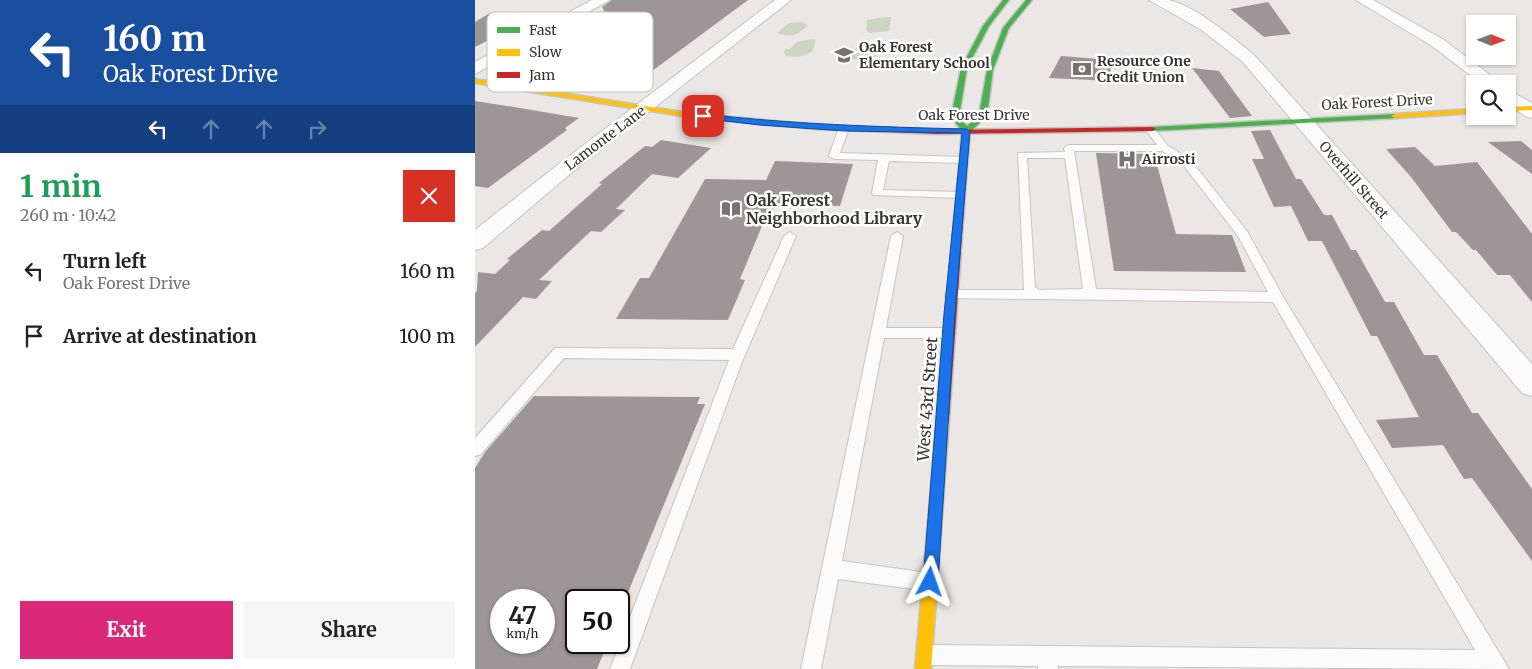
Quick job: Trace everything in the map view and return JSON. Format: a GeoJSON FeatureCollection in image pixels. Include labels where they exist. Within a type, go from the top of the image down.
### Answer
{"type":"FeatureCollection","features":[{"type":"Feature","properties":{"kind":"main road"},"geometry":{"type":"LineString","coordinates":[[1006,0],[986,26],[964,68],[955,117],[966,131],[983,116],[990,70],[1006,28],[1029,0]]}},
{"type":"Feature","properties":{"kind":"main road","name":"Oak Forest Drive"},"geometry":{"type":"LineString","coordinates":[[544,92],[759,123],[844,128],[966,131],[1151,130],[1228,127],[1466,112]]}},
{"type":"Feature","properties":{"kind":"main road"},"geometry":{"type":"LineString","coordinates":[[1516,109],[1530,109]]}},
{"type":"Feature","properties":{"kind":"main road","name":"West 43rd Street"},"geometry":{"type":"LineString","coordinates":[[923,662],[951,295],[966,131]]}},
{"type":"Feature","properties":{"kind":"street"},"geometry":{"type":"LineString","coordinates":[[581,12],[603,0]]}},
{"type":"Feature","properties":{"kind":"street","name":"Lamonte Lane"},"geometry":{"type":"LineString","coordinates":[[475,242],[784,0]]}},
{"type":"Feature","properties":{"kind":"street","name":"Overhill Street"},"geometry":{"type":"LineString","coordinates":[[1156,0],[1173,6],[1212,28],[1249,59],[1532,384]]}},
{"type":"Feature","properties":{"kind":"street"},"geometry":{"type":"LineString","coordinates":[[1363,0],[1431,38],[1481,75]]}},
{"type":"Feature","properties":{"kind":"street"},"geometry":{"type":"LineString","coordinates":[[475,69],[487,63]]}},
{"type":"Feature","properties":{"kind":"street"},"geometry":{"type":"LineString","coordinates":[[1516,100],[1530,109]]}},
{"type":"Feature","properties":{"kind":"lane"},"geometry":{"type":"LineString","coordinates":[[844,128],[834,156],[963,160]]}},
{"type":"Feature","properties":{"kind":"lane"},"geometry":{"type":"LineString","coordinates":[[1066,130],[1090,294]]}},
{"type":"Feature","properties":{"kind":"lane"},"geometry":{"type":"LineString","coordinates":[[1151,130],[1164,148],[1185,160],[1243,234],[1277,297],[1496,665]]}},
{"type":"Feature","properties":{"kind":"lane"},"geometry":{"type":"LineString","coordinates":[[1035,294],[1029,288],[1022,155],[1164,148]]}},
{"type":"Feature","properties":{"kind":"lane"},"geometry":{"type":"LineString","coordinates":[[884,158],[877,193],[960,195]]}},
{"type":"Feature","properties":{"kind":"lane"},"geometry":{"type":"LineString","coordinates":[[620,669],[737,355],[790,236]]}},
{"type":"Feature","properties":{"kind":"lane"},"geometry":{"type":"LineString","coordinates":[[811,669],[897,236]]}},
{"type":"Feature","properties":{"kind":"lane"},"geometry":{"type":"LineString","coordinates":[[951,295],[1090,294],[1277,297]]}},
{"type":"Feature","properties":{"kind":"lane"},"geometry":{"type":"LineString","coordinates":[[878,333],[948,333]]}},
{"type":"Feature","properties":{"kind":"lane"},"geometry":{"type":"LineString","coordinates":[[475,449],[560,352],[737,355]]}},
{"type":"Feature","properties":{"kind":"lane"},"geometry":{"type":"LineString","coordinates":[[831,569],[930,582]]}},
{"type":"Feature","properties":{"kind":"lane"},"geometry":{"type":"LineString","coordinates":[[923,662],[1496,665]]}},
{"type":"Feature","properties":{"kind":"green space"},"geometry":{"type":"Polygon","coordinates":[[[891,17],[889,31],[870,33],[866,31],[867,20],[891,17]]]}},
{"type":"Feature","properties":{"kind":"green space"},"geometry":{"type":"Polygon","coordinates":[[[802,22],[808,25],[797,34],[790,36],[777,33],[789,23],[802,22]]]}},
{"type":"Feature","properties":{"kind":"green space"},"geometry":{"type":"Polygon","coordinates":[[[816,40],[812,52],[799,57],[786,56],[785,49],[790,49],[797,42],[816,40]]]}},
{"type":"Feature","properties":{"kind":"green space"},"geometry":{"type":"Polygon","coordinates":[[[874,47],[880,49],[873,60],[853,59],[850,56],[852,51],[857,48],[874,47]]]}},
{"type":"Feature","properties":{"kind":"building"},"geometry":{"type":"Polygon","coordinates":[[[612,0],[748,0],[653,70],[653,12],[605,12],[602,7],[612,0]]]}},
{"type":"Feature","properties":{"kind":"building"},"geometry":{"type":"Polygon","coordinates":[[[1268,2],[1291,34],[1264,37],[1230,9],[1268,2]]]}},
{"type":"Feature","properties":{"kind":"building"},"geometry":{"type":"Polygon","coordinates":[[[487,15],[487,41],[475,47],[475,22],[487,15]]]}},
{"type":"Feature","properties":{"kind":"building","name":"Resource One Credit Union"},"geometry":{"type":"Polygon","coordinates":[[[1061,56],[1110,60],[1111,81],[1049,78],[1061,56]]]}},
{"type":"Feature","properties":{"kind":"building"},"geometry":{"type":"Polygon","coordinates":[[[1192,68],[1219,71],[1252,116],[1230,118],[1192,68]]]}},
{"type":"Feature","properties":{"kind":"building"},"geometry":{"type":"Polygon","coordinates":[[[475,101],[579,118],[565,128],[567,130],[488,188],[475,186],[475,101]]]}},
{"type":"Feature","properties":{"kind":"building"},"geometry":{"type":"Polygon","coordinates":[[[1270,130],[1296,179],[1301,179],[1324,215],[1332,215],[1351,250],[1356,250],[1385,302],[1394,302],[1424,355],[1437,355],[1472,413],[1478,413],[1532,489],[1532,561],[1472,478],[1464,479],[1443,445],[1392,448],[1376,420],[1419,417],[1377,336],[1371,336],[1322,241],[1308,241],[1291,206],[1274,207],[1252,159],[1264,159],[1251,131],[1270,130]]]}},
{"type":"Feature","properties":{"kind":"building"},"geometry":{"type":"Polygon","coordinates":[[[661,140],[711,148],[678,178],[652,174],[616,209],[625,210],[601,232],[591,231],[539,280],[552,281],[536,299],[523,297],[475,347],[475,293],[477,291],[478,272],[495,274],[510,260],[507,259],[542,230],[549,231],[602,184],[599,183],[645,146],[652,147],[661,140]]]}},
{"type":"Feature","properties":{"kind":"building"},"geometry":{"type":"Polygon","coordinates":[[[1521,141],[1532,150],[1532,174],[1488,142],[1521,141]]]}},
{"type":"Feature","properties":{"kind":"building"},"geometry":{"type":"Polygon","coordinates":[[[1415,147],[1435,166],[1477,162],[1532,234],[1532,302],[1510,275],[1497,275],[1476,250],[1473,250],[1456,232],[1452,232],[1411,177],[1386,149],[1415,147]]]}},
{"type":"Feature","properties":{"kind":"building"},"geometry":{"type":"Polygon","coordinates":[[[1096,153],[1154,154],[1176,234],[1232,235],[1246,272],[1114,271],[1096,153]]]}},
{"type":"Feature","properties":{"kind":"building"},"geometry":{"type":"Polygon","coordinates":[[[775,161],[853,164],[840,206],[775,205],[771,214],[767,214],[740,279],[745,280],[728,320],[616,319],[640,278],[649,278],[705,179],[766,180],[775,161]]]}},
{"type":"Feature","properties":{"kind":"building"},"geometry":{"type":"Polygon","coordinates":[[[534,396],[700,397],[697,404],[705,404],[629,589],[565,589],[565,654],[603,654],[597,669],[475,669],[475,468],[485,452],[534,396]]]}},
{"type":"Feature","properties":{"kind":"traffic: fast"},"geometry":{"type":"LineString","coordinates":[[966,131],[955,117],[964,68],[986,26],[1006,0]]}},
{"type":"Feature","properties":{"kind":"traffic: fast"},"geometry":{"type":"LineString","coordinates":[[962,179],[966,131],[983,116],[990,70],[1006,28],[1029,0]]}},
{"type":"Feature","properties":{"kind":"traffic: fast"},"geometry":{"type":"LineString","coordinates":[[1152,129],[1395,116]]}},
{"type":"Feature","properties":{"kind":"traffic: slow"},"geometry":{"type":"LineString","coordinates":[[475,81],[487,83]]}},
{"type":"Feature","properties":{"kind":"traffic: slow"},"geometry":{"type":"LineString","coordinates":[[544,92],[688,115],[817,127]]}},
{"type":"Feature","properties":{"kind":"traffic: slow"},"geometry":{"type":"LineString","coordinates":[[1516,109],[1532,108]]}},
{"type":"Feature","properties":{"kind":"traffic: slow"},"geometry":{"type":"LineString","coordinates":[[1395,116],[1466,112]]}},
{"type":"Feature","properties":{"kind":"traffic: slow"},"geometry":{"type":"LineString","coordinates":[[923,669],[943,420]]}},
{"type":"Feature","properties":{"kind":"traffic: jam"},"geometry":{"type":"LineString","coordinates":[[817,127],[938,132],[1152,129]]}},
{"type":"Feature","properties":{"kind":"traffic: jam"},"geometry":{"type":"LineString","coordinates":[[943,420],[962,179]]}},
{"type":"Feature","properties":{"kind":"place","name":"Oak Forest Elementary School"},"geometry":{"type":"Point","coordinates":[844,55]}},
{"type":"Feature","properties":{"kind":"place","name":"Resource One Credit Union"},"geometry":{"type":"Point","coordinates":[1082,69]}},
{"type":"Feature","properties":{"kind":"place","name":"Airrosti"},"geometry":{"type":"Point","coordinates":[1127,159]}},
{"type":"Feature","properties":{"kind":"place","name":"Oak Forest Neighborhood Library"},"geometry":{"type":"Point","coordinates":[731,209]}},
{"type":"Feature","properties":{"kind":"route"},"geometry":{"type":"LineString","coordinates":[[703,116],[759,123],[874,130],[966,131],[930,582]]}}]}
